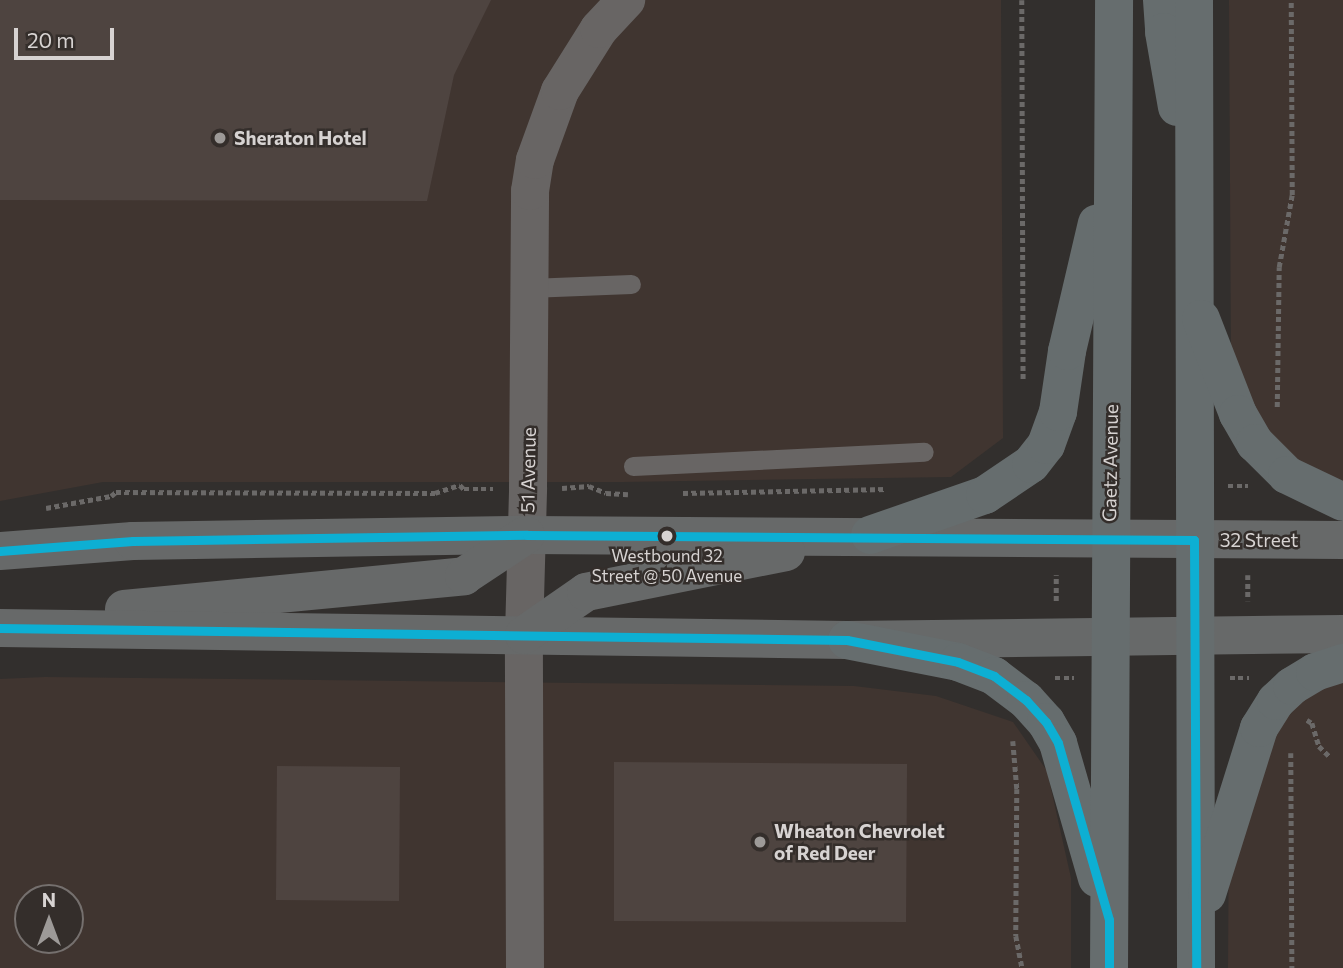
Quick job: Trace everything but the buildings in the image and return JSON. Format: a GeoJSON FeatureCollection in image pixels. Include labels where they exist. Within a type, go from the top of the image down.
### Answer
{"type":"FeatureCollection","features":[{"type":"Feature","properties":{"kind":"main road","name":"Gaetz Avenue"},"geometry":{"type":"LineString","coordinates":[[1109,968],[1109,539],[1114,0]]}},
{"type":"Feature","properties":{"kind":"main road"},"geometry":{"type":"LineString","coordinates":[[1162,0],[1175,103],[1194,132]]}},
{"type":"Feature","properties":{"kind":"main road"},"geometry":{"type":"LineString","coordinates":[[1194,0],[1195,951]]}},
{"type":"Feature","properties":{"kind":"main road"},"geometry":{"type":"LineString","coordinates":[[524,635],[586,592],[870,535],[985,495],[1031,464],[1046,445],[1058,412],[1067,351],[1114,153]]}},
{"type":"Feature","properties":{"kind":"main road"},"geometry":{"type":"LineString","coordinates":[[1194,303],[1238,414],[1255,443],[1287,475],[1343,502]]}},
{"type":"Feature","properties":{"kind":"main road"},"geometry":{"type":"LineString","coordinates":[[0,621],[464,576],[527,535]]}},
{"type":"Feature","properties":{"kind":"main road","name":"32 Street"},"geometry":{"type":"LineString","coordinates":[[0,551],[133,541],[527,535],[870,535],[1343,540]]}},
{"type":"Feature","properties":{"kind":"main road"},"geometry":{"type":"LineString","coordinates":[[0,628],[847,640],[1343,634]]}},
{"type":"Feature","properties":{"kind":"main road"},"geometry":{"type":"LineString","coordinates":[[847,640],[958,662],[993,676],[1026,700],[1046,722],[1058,743],[1109,920]]}},
{"type":"Feature","properties":{"kind":"main road"},"geometry":{"type":"LineString","coordinates":[[1195,951],[1259,728],[1276,701],[1292,686],[1315,672],[1343,663]]}},
{"type":"Feature","properties":{"kind":"street","name":"51 Avenue"},"geometry":{"type":"LineString","coordinates":[[525,968],[524,635],[530,191],[547,122],[576,62],[599,29],[626,0]]}},
{"type":"Feature","properties":{"kind":"lane"},"geometry":{"type":"LineString","coordinates":[[529,288],[631,284]]}},
{"type":"Feature","properties":{"kind":"lane"},"geometry":{"type":"LineString","coordinates":[[633,466],[923,452]]}},
{"type":"Feature","properties":{"kind":"path"},"geometry":{"type":"LineString","coordinates":[[1022,0],[1023,395]]}},
{"type":"Feature","properties":{"kind":"path"},"geometry":{"type":"LineString","coordinates":[[1277,413],[1279,267],[1292,195],[1291,0]]}},
{"type":"Feature","properties":{"kind":"path"},"geometry":{"type":"LineString","coordinates":[[38,510],[111,496],[116,492],[435,493],[460,485],[464,489]]}},
{"type":"Feature","properties":{"kind":"path"},"geometry":{"type":"LineString","coordinates":[[1194,485],[1248,485]]}},
{"type":"Feature","properties":{"kind":"path"},"geometry":{"type":"LineString","coordinates":[[1055,636],[1056,538]]}},
{"type":"Feature","properties":{"kind":"path"},"geometry":{"type":"LineString","coordinates":[[1248,540],[1249,635]]}},
{"type":"Feature","properties":{"kind":"path"},"geometry":{"type":"LineString","coordinates":[[1055,678],[1109,678]]}},
{"type":"Feature","properties":{"kind":"path"},"geometry":{"type":"LineString","coordinates":[[1194,678],[1250,678]]}},
{"type":"Feature","properties":{"kind":"path"},"geometry":{"type":"LineString","coordinates":[[1304,718],[1311,723],[1319,746],[1329,756]]}},
{"type":"Feature","properties":{"kind":"path"},"geometry":{"type":"LineString","coordinates":[[1013,738],[1017,789],[1016,936],[1022,968]]}},
{"type":"Feature","properties":{"kind":"path"},"geometry":{"type":"LineString","coordinates":[[1291,741],[1292,968]]}},
{"type":"Feature","properties":{"kind":"shaded area"},"geometry":{"type":"Polygon","coordinates":[[[0,0],[1001,0],[1003,438],[951,477],[622,482],[103,482],[0,501],[0,0]]]}},
{"type":"Feature","properties":{"kind":"shaded area"},"geometry":{"type":"Polygon","coordinates":[[[1229,0],[1343,0],[1343,491],[1271,451],[1231,354],[1229,0]]]}},
{"type":"Feature","properties":{"kind":"shaded area"},"geometry":{"type":"Polygon","coordinates":[[[45,677],[854,686],[936,696],[1013,722],[1047,771],[1071,878],[1071,968],[0,968],[0,679],[45,677]]]}},
{"type":"Feature","properties":{"kind":"shaded area"},"geometry":{"type":"Polygon","coordinates":[[[1343,677],[1343,968],[1228,968],[1229,814],[1282,712],[1343,677]]]}},
{"type":"Feature","properties":{"kind":"transit line"},"geometry":{"type":"LineString","coordinates":[[0,551],[133,541],[527,535],[1194,540],[1196,968]]}},
{"type":"Feature","properties":{"kind":"transit line"},"geometry":{"type":"LineString","coordinates":[[0,628],[847,640],[958,662],[994,676],[1026,700],[1046,722],[1058,743],[1109,920],[1109,968]]}},
{"type":"Feature","properties":{"kind":"place","name":"Sheraton Hotel"},"geometry":{"type":"Point","coordinates":[220,138]}},
{"type":"Feature","properties":{"kind":"place","name":"Westbound 32 Street @ 50 Avenue"},"geometry":{"type":"Point","coordinates":[667,536]}},
{"type":"Feature","properties":{"kind":"place","name":"Wheaton Chevrolet of Red Deer"},"geometry":{"type":"Point","coordinates":[760,842]}}]}
